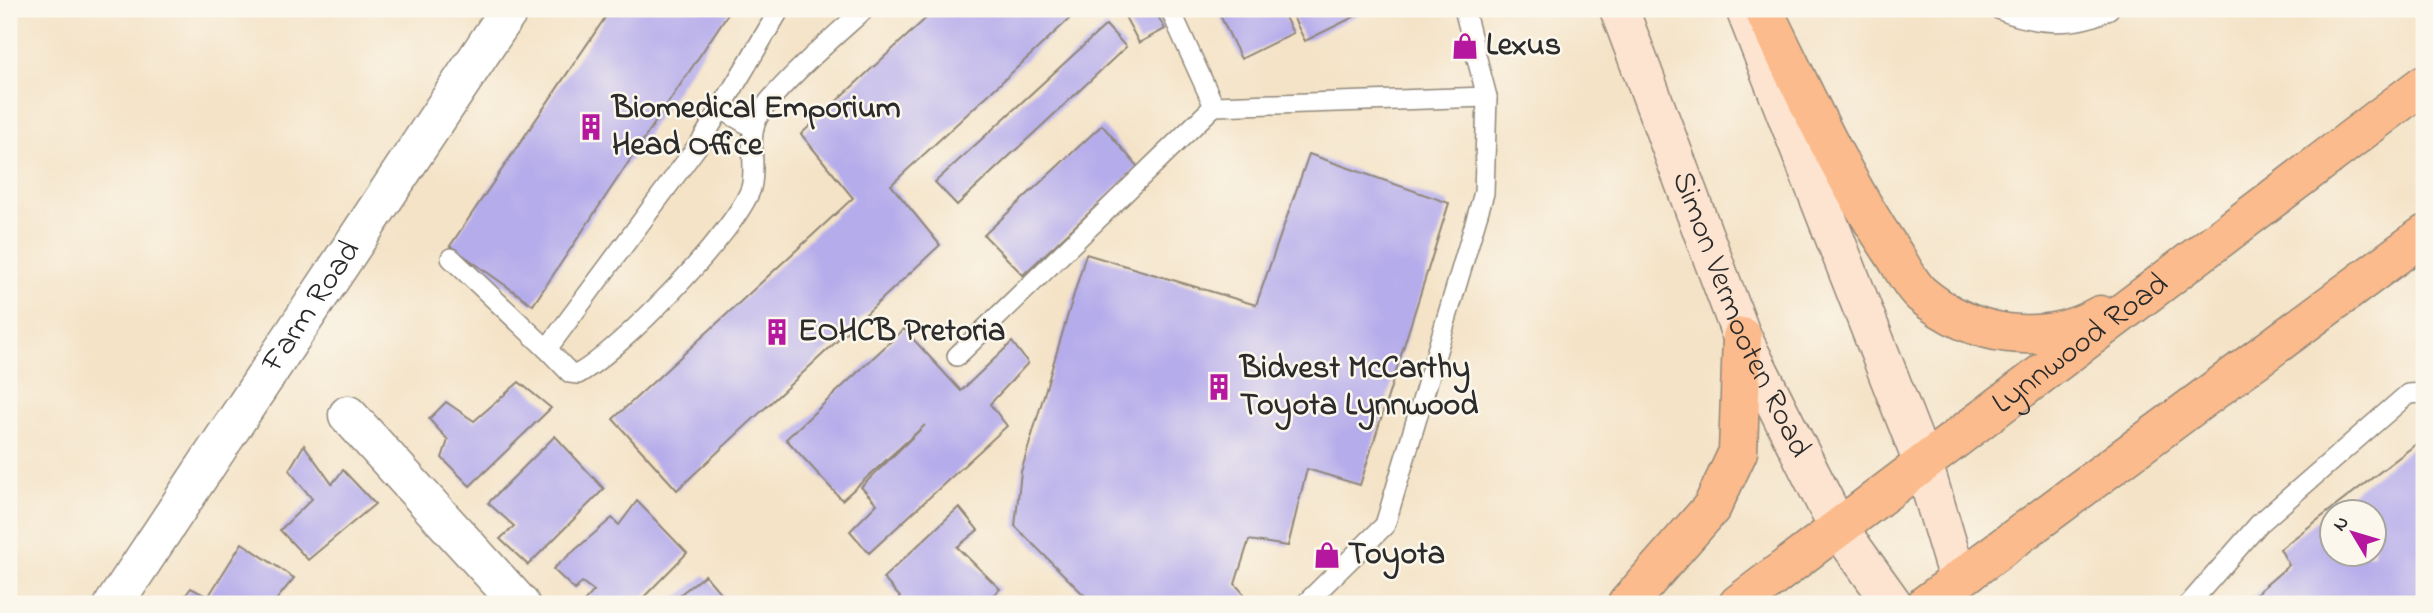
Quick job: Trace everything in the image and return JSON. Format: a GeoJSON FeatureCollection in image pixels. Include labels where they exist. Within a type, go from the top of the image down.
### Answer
{"type":"FeatureCollection","features":[{"type":"Feature","properties":{"kind":"main road","name":"Simon Vermooten Road"},"geometry":{"type":"LineString","coordinates":[[1619,9],[1742,337],[1838,526],[1894,604]]}},
{"type":"Feature","properties":{"kind":"main road"},"geometry":{"type":"LineString","coordinates":[[1745,9],[1924,466],[1960,592]]}},
{"type":"Feature","properties":{"kind":"main road"},"geometry":{"type":"LineString","coordinates":[[1763,9],[1840,165],[1878,231],[1920,293],[1981,329],[2014,334],[2061,333],[2091,320],[2173,273]]}},
{"type":"Feature","properties":{"kind":"main road","name":"Lynnwood Road"},"geometry":{"type":"LineString","coordinates":[[1738,604],[1838,526],[1924,466],[2173,273],[2424,84]]}},
{"type":"Feature","properties":{"kind":"main road"},"geometry":{"type":"LineString","coordinates":[[1926,604],[1960,592],[2424,234]]}},
{"type":"Feature","properties":{"kind":"main road"},"geometry":{"type":"LineString","coordinates":[[1627,604],[1712,507],[1738,452],[1742,337]]}},
{"type":"Feature","properties":{"kind":"street","name":"Farm Road"},"geometry":{"type":"LineString","coordinates":[[114,604],[510,9]]}},
{"type":"Feature","properties":{"kind":"street"},"geometry":{"type":"LineString","coordinates":[[348,415],[520,604]]}},
{"type":"Feature","properties":{"kind":"lane"},"geometry":{"type":"LineString","coordinates":[[547,349],[702,140],[780,9]]}},
{"type":"Feature","properties":{"kind":"lane"},"geometry":{"type":"LineString","coordinates":[[451,258],[569,373],[578,374],[608,350],[678,284],[710,249],[740,209],[750,189],[755,167],[754,128],[766,107],[865,9]]}},
{"type":"Feature","properties":{"kind":"lane"},"geometry":{"type":"LineString","coordinates":[[1170,9],[1214,106]]}},
{"type":"Feature","properties":{"kind":"lane"},"geometry":{"type":"LineString","coordinates":[[1306,604],[1385,525],[1485,193],[1486,97],[1464,9]]}},
{"type":"Feature","properties":{"kind":"lane"},"geometry":{"type":"LineString","coordinates":[[1998,9],[2015,16],[2052,22],[2093,18],[2109,9]]}},
{"type":"Feature","properties":{"kind":"lane"},"geometry":{"type":"LineString","coordinates":[[957,356],[1214,106],[1486,97]]}},
{"type":"Feature","properties":{"kind":"lane"},"geometry":{"type":"LineString","coordinates":[[721,109],[754,128]]}},
{"type":"Feature","properties":{"kind":"lane"},"geometry":{"type":"LineString","coordinates":[[2189,604],[2259,524],[2408,394],[2424,393]]}},
{"type":"Feature","properties":{"kind":"building","name":"Biomedical Emporium Head Office"},"geometry":{"type":"Polygon","coordinates":[[[611,9],[731,9],[533,305],[450,246],[611,9]]]}},
{"type":"Feature","properties":{"kind":"building","name":"EOHCB Pretoria"},"geometry":{"type":"Polygon","coordinates":[[[936,9],[1080,9],[891,185],[940,245],[677,490],[613,419],[853,198],[801,134],[936,9]]]}},
{"type":"Feature","properties":{"kind":"building"},"geometry":{"type":"Polygon","coordinates":[[[1121,9],[1154,9],[1165,29],[1139,43],[1121,9]]]}},
{"type":"Feature","properties":{"kind":"building"},"geometry":{"type":"Polygon","coordinates":[[[1217,9],[1281,9],[1293,33],[1241,59],[1217,9]]]}},
{"type":"Feature","properties":{"kind":"building"},"geometry":{"type":"Polygon","coordinates":[[[1289,9],[1370,9],[1305,41],[1289,9]]]}},
{"type":"Feature","properties":{"kind":"building"},"geometry":{"type":"Polygon","coordinates":[[[1106,25],[1126,47],[957,205],[935,182],[1106,25]]]}},
{"type":"Feature","properties":{"kind":"building"},"geometry":{"type":"Polygon","coordinates":[[[1102,125],[1138,167],[1023,275],[984,235],[1102,125]]]}},
{"type":"Feature","properties":{"kind":"building","name":"Bidvest McCarthy Toyota Lynnwood"},"geometry":{"type":"Polygon","coordinates":[[[1309,154],[1449,203],[1360,485],[1307,469],[1288,546],[1249,540],[1235,584],[1253,604],[1093,604],[1015,526],[1021,472],[1086,254],[1256,305],[1309,154]]]}},
{"type":"Feature","properties":{"kind":"building"},"geometry":{"type":"Polygon","coordinates":[[[904,329],[961,391],[1012,342],[1028,363],[990,404],[1007,426],[869,553],[850,531],[877,504],[861,487],[925,425],[842,500],[786,439],[904,329]]]}},
{"type":"Feature","properties":{"kind":"building"},"geometry":{"type":"Polygon","coordinates":[[[519,382],[551,408],[470,486],[442,458],[448,440],[429,419],[446,402],[474,421],[519,382]]]}},
{"type":"Feature","properties":{"kind":"building"},"geometry":{"type":"Polygon","coordinates":[[[555,436],[604,489],[528,565],[500,539],[514,526],[488,503],[555,436]]]}},
{"type":"Feature","properties":{"kind":"building"},"geometry":{"type":"Polygon","coordinates":[[[2424,438],[2424,604],[2244,604],[2289,565],[2280,549],[2318,520],[2318,568],[2388,568],[2388,498],[2346,498],[2424,438]]]}},
{"type":"Feature","properties":{"kind":"building"},"geometry":{"type":"Polygon","coordinates":[[[304,445],[332,484],[343,470],[375,504],[308,560],[280,530],[312,499],[289,470],[304,445]]]}},
{"type":"Feature","properties":{"kind":"building"},"geometry":{"type":"Polygon","coordinates":[[[637,501],[687,553],[637,604],[582,604],[594,591],[582,582],[575,590],[553,569],[612,518],[619,525],[637,501]]]}},
{"type":"Feature","properties":{"kind":"building"},"geometry":{"type":"Polygon","coordinates":[[[959,507],[978,530],[957,547],[1000,589],[983,604],[894,604],[900,597],[883,578],[959,507]]]}},
{"type":"Feature","properties":{"kind":"building"},"geometry":{"type":"Polygon","coordinates":[[[242,543],[294,578],[273,604],[179,604],[191,588],[208,597],[242,543]]]}},
{"type":"Feature","properties":{"kind":"building"},"geometry":{"type":"Polygon","coordinates":[[[705,575],[730,604],[668,604],[705,575]]]}},
{"type":"Feature","properties":{"kind":"place","name":"Lexus"},"geometry":{"type":"Point","coordinates":[1465,46]}},
{"type":"Feature","properties":{"kind":"place","name":"Biomedical Emporium Head Office"},"geometry":{"type":"Point","coordinates":[591,127]}},
{"type":"Feature","properties":{"kind":"place","name":"EOHCB Pretoria"},"geometry":{"type":"Point","coordinates":[777,332]}},
{"type":"Feature","properties":{"kind":"place","name":"Bidvest McCarthy Toyota Lynnwood"},"geometry":{"type":"Point","coordinates":[1219,387]}},
{"type":"Feature","properties":{"kind":"place","name":"Toyota"},"geometry":{"type":"Point","coordinates":[1327,555]}}]}
